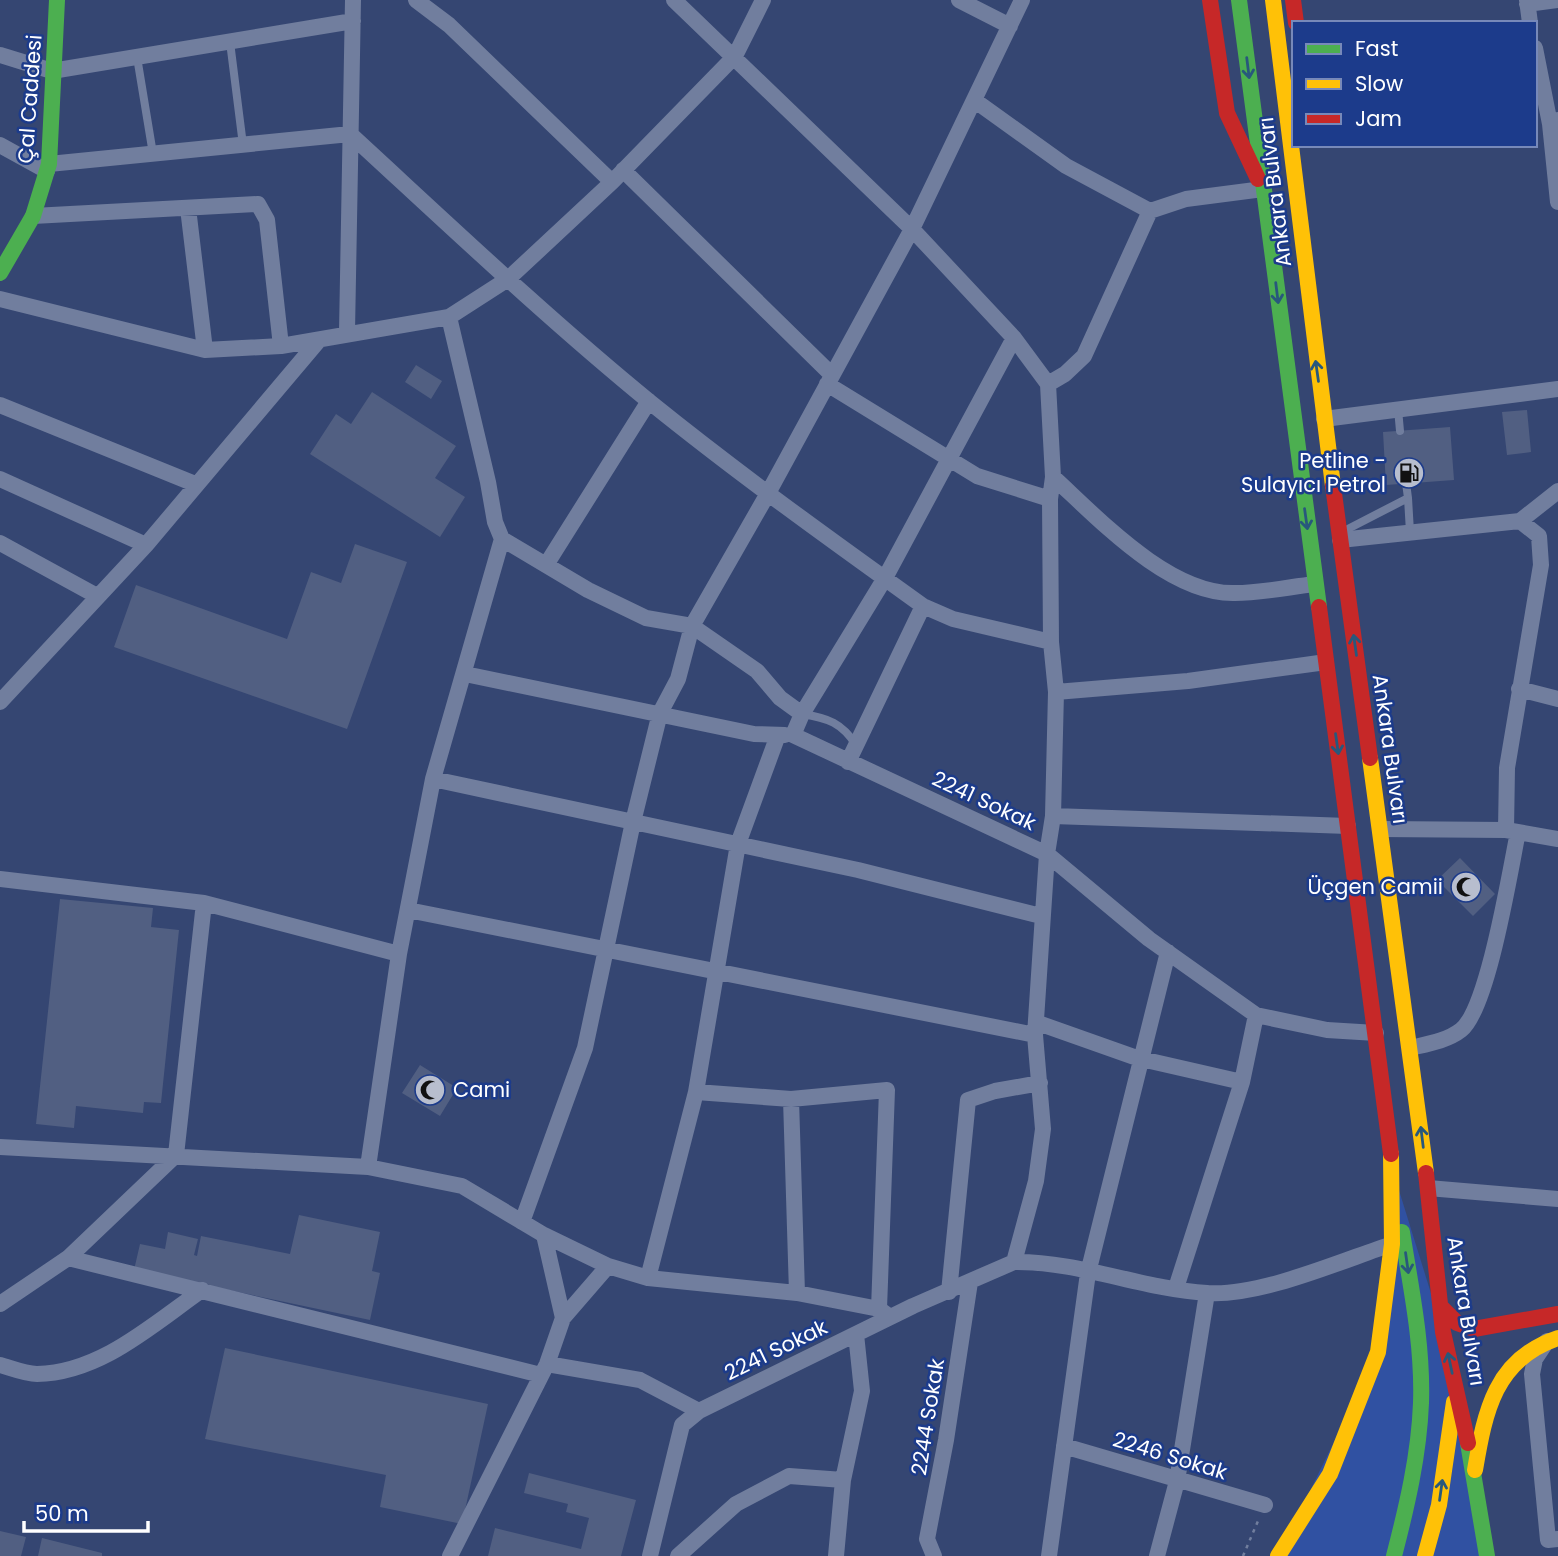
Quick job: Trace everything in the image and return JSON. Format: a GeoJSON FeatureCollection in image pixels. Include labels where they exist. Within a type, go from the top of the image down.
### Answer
{"type":"FeatureCollection","features":[{"type":"Feature","properties":{"kind":"main road","name":"Çal Caddesi"},"geometry":{"type":"LineString","coordinates":[[0,273],[33,216],[48,167],[57,0]]}},
{"type":"Feature","properties":{"kind":"main road"},"geometry":{"type":"LineString","coordinates":[[1210,0],[1227,114],[1264,189]]}},
{"type":"Feature","properties":{"kind":"main road","name":"Ankara Bulvarı"},"geometry":{"type":"LineString","coordinates":[[1240,0],[1393,1171],[1415,1314],[1421,1403],[1412,1484],[1394,1556]]}},
{"type":"Feature","properties":{"kind":"main road","name":"Ankara Bulvarı"},"geometry":{"type":"LineString","coordinates":[[1273,0],[1324,419],[1410,1048],[1441,1307],[1474,1472],[1487,1556]]}},
{"type":"Feature","properties":{"kind":"main road"},"geometry":{"type":"LineString","coordinates":[[1293,0],[1296,21]]}},
{"type":"Feature","properties":{"kind":"main road"},"geometry":{"type":"LineString","coordinates":[[1297,192],[1302,147]]}},
{"type":"Feature","properties":{"kind":"main road","name":"Ankara Bulvarı"},"geometry":{"type":"LineString","coordinates":[[1282,1551],[1330,1474],[1378,1352],[1392,1244],[1393,1171]]}},
{"type":"Feature","properties":{"kind":"main road"},"geometry":{"type":"LineString","coordinates":[[1441,1307],[1457,1323],[1474,1329],[1558,1314]]}},
{"type":"Feature","properties":{"kind":"main road"},"geometry":{"type":"LineString","coordinates":[[1474,1472],[1483,1424],[1505,1372],[1525,1351],[1553,1339]]}},
{"type":"Feature","properties":{"kind":"main road"},"geometry":{"type":"LineString","coordinates":[[1425,1556],[1439,1505],[1456,1388]]}},
{"type":"Feature","properties":{"kind":"street"},"geometry":{"type":"LineString","coordinates":[[347,332],[353,0]]}},
{"type":"Feature","properties":{"kind":"street"},"geometry":{"type":"LineString","coordinates":[[416,0],[449,25],[617,176],[830,380],[894,427],[951,458],[977,476],[1050,499]]}},
{"type":"Feature","properties":{"kind":"street"},"geometry":{"type":"LineString","coordinates":[[674,0],[912,229],[1014,338],[1048,384],[1053,477],[1050,499],[1051,642],[1056,692],[1053,817],[1047,853],[1168,952],[1256,1015],[1328,1030],[1376,1033]]}},
{"type":"Feature","properties":{"kind":"street"},"geometry":{"type":"LineString","coordinates":[[0,299],[205,350],[281,346],[347,332],[449,317],[508,279],[617,176],[735,56],[763,0]]}},
{"type":"Feature","properties":{"kind":"street"},"geometry":{"type":"LineString","coordinates":[[959,0],[1010,26]]}},
{"type":"Feature","properties":{"kind":"street"},"geometry":{"type":"LineString","coordinates":[[522,1222],[585,1048],[633,822],[660,713],[678,679],[692,626],[767,495],[912,229],[1022,0]]}},
{"type":"Feature","properties":{"kind":"street"},"geometry":{"type":"LineString","coordinates":[[1530,21],[1527,2],[1558,0]]}},
{"type":"Feature","properties":{"kind":"street"},"geometry":{"type":"LineString","coordinates":[[0,55],[52,71],[353,21]]}},
{"type":"Feature","properties":{"kind":"street"},"geometry":{"type":"LineString","coordinates":[[1537,56],[1555,124],[1558,202]]}},
{"type":"Feature","properties":{"kind":"street"},"geometry":{"type":"LineString","coordinates":[[974,100],[1066,166],[1150,211],[1186,199],[1264,189]]}},
{"type":"Feature","properties":{"kind":"street"},"geometry":{"type":"LineString","coordinates":[[0,145],[48,167],[351,134],[508,279],[649,401],[767,495],[923,606],[953,618],[1051,642]]}},
{"type":"Feature","properties":{"kind":"street"},"geometry":{"type":"LineString","coordinates":[[33,216],[257,204],[267,220],[281,346]]}},
{"type":"Feature","properties":{"kind":"street"},"geometry":{"type":"LineString","coordinates":[[188,208],[205,350]]}},
{"type":"Feature","properties":{"kind":"street"},"geometry":{"type":"LineString","coordinates":[[1048,384],[1065,374],[1084,356],[1150,211]]}},
{"type":"Feature","properties":{"kind":"street"},"geometry":{"type":"LineString","coordinates":[[449,317],[488,482],[495,523],[502,539],[588,590],[646,618],[692,626],[757,671],[780,698],[803,714]]}},
{"type":"Feature","properties":{"kind":"street"},"geometry":{"type":"LineString","coordinates":[[648,1278],[696,1092],[738,844],[786,735],[803,714],[885,578],[1014,338]]}},
{"type":"Feature","properties":{"kind":"street"},"geometry":{"type":"LineString","coordinates":[[0,702],[145,545],[319,340]]}},
{"type":"Feature","properties":{"kind":"street"},"geometry":{"type":"LineString","coordinates":[[1324,419],[1558,389]]}},
{"type":"Feature","properties":{"kind":"street"},"geometry":{"type":"LineString","coordinates":[[546,565],[649,401]]}},
{"type":"Feature","properties":{"kind":"street"},"geometry":{"type":"LineString","coordinates":[[0,405],[195,484]]}},
{"type":"Feature","properties":{"kind":"street"},"geometry":{"type":"LineString","coordinates":[[1053,477],[1126,544],[1160,568],[1205,588],[1233,593],[1315,584]]}},
{"type":"Feature","properties":{"kind":"street"},"geometry":{"type":"LineString","coordinates":[[0,479],[145,545]]}},
{"type":"Feature","properties":{"kind":"street"},"geometry":{"type":"LineString","coordinates":[[1340,536],[1520,521],[1555,498]]}},
{"type":"Feature","properties":{"kind":"street"},"geometry":{"type":"LineString","coordinates":[[1410,1048],[1437,1041],[1462,1029],[1476,1008],[1491,958],[1512,831],[1507,768],[1541,565],[1539,536],[1520,521]]}},
{"type":"Feature","properties":{"kind":"street"},"geometry":{"type":"LineString","coordinates":[[368,1167],[399,954],[433,779],[502,539]]}},
{"type":"Feature","properties":{"kind":"street"},"geometry":{"type":"LineString","coordinates":[[0,543],[97,596]]}},
{"type":"Feature","properties":{"kind":"street"},"geometry":{"type":"LineString","coordinates":[[1541,565],[1558,569]]}},
{"type":"Feature","properties":{"kind":"street"},"geometry":{"type":"LineString","coordinates":[[848,762],[923,606]]}},
{"type":"Feature","properties":{"kind":"street"},"geometry":{"type":"LineString","coordinates":[[1056,692],[1188,681],[1326,662]]}},
{"type":"Feature","properties":{"kind":"street"},"geometry":{"type":"LineString","coordinates":[[465,674],[754,734],[786,735]]}},
{"type":"Feature","properties":{"kind":"street"},"geometry":{"type":"LineString","coordinates":[[1519,689],[1558,699]]}},
{"type":"Feature","properties":{"kind":"street","name":"2241 Sokak"},"geometry":{"type":"LineString","coordinates":[[786,735],[1047,853],[1041,916],[1037,1029],[1043,1129],[1036,1181],[1014,1262]]}},
{"type":"Feature","properties":{"kind":"street"},"geometry":{"type":"LineString","coordinates":[[433,779],[858,870],[1041,916]]}},
{"type":"Feature","properties":{"kind":"street"},"geometry":{"type":"LineString","coordinates":[[1053,817],[1348,826]]}},
{"type":"Feature","properties":{"kind":"street"},"geometry":{"type":"LineString","coordinates":[[1380,830],[1512,831],[1558,839]]}},
{"type":"Feature","properties":{"kind":"street"},"geometry":{"type":"LineString","coordinates":[[0,880],[204,903],[399,954]]}},
{"type":"Feature","properties":{"kind":"street"},"geometry":{"type":"LineString","coordinates":[[0,1304],[68,1258],[176,1155],[204,903]]}},
{"type":"Feature","properties":{"kind":"street"},"geometry":{"type":"LineString","coordinates":[[408,909],[716,970],[1037,1029],[1143,1060],[1242,1082]]}},
{"type":"Feature","properties":{"kind":"street"},"geometry":{"type":"LineString","coordinates":[[1049,1556],[1088,1273],[1168,952]]}},
{"type":"Feature","properties":{"kind":"street"},"geometry":{"type":"LineString","coordinates":[[1175,1288],[1242,1082],[1256,1015]]}},
{"type":"Feature","properties":{"kind":"street"},"geometry":{"type":"LineString","coordinates":[[949,1292],[968,1100],[995,1091],[1040,1083]]}},
{"type":"Feature","properties":{"kind":"street"},"geometry":{"type":"LineString","coordinates":[[0,1147],[368,1167],[463,1186],[522,1222],[608,1266],[648,1278],[797,1293],[885,1313],[887,1090],[791,1099],[696,1092]]}},
{"type":"Feature","properties":{"kind":"street"},"geometry":{"type":"LineString","coordinates":[[791,1099],[797,1293]]}},
{"type":"Feature","properties":{"kind":"street"},"geometry":{"type":"LineString","coordinates":[[1428,1188],[1558,1199]]}},
{"type":"Feature","properties":{"kind":"street"},"geometry":{"type":"LineString","coordinates":[[544,1234],[563,1318]]}},
{"type":"Feature","properties":{"kind":"street","name":"2241 Sokak"},"geometry":{"type":"LineString","coordinates":[[650,1556],[682,1425],[699,1411],[856,1334],[885,1313],[949,1292],[1014,1262],[1045,1261],[1088,1273],[1207,1293],[1229,1293],[1279,1281],[1392,1244]]}},
{"type":"Feature","properties":{"kind":"street"},"geometry":{"type":"LineString","coordinates":[[68,1258],[544,1370],[640,1380],[699,1411]]}},
{"type":"Feature","properties":{"kind":"street"},"geometry":{"type":"LineString","coordinates":[[450,1556],[544,1370],[563,1318],[608,1266]]}},
{"type":"Feature","properties":{"kind":"street","name":"2244 Sokak"},"geometry":{"type":"LineString","coordinates":[[934,1556],[927,1539],[946,1440],[970,1282]]}},
{"type":"Feature","properties":{"kind":"street"},"geometry":{"type":"LineString","coordinates":[[0,1365],[34,1374],[74,1371],[120,1347],[202,1290]]}},
{"type":"Feature","properties":{"kind":"street"},"geometry":{"type":"LineString","coordinates":[[1157,1556],[1177,1481],[1207,1293]]}},
{"type":"Feature","properties":{"kind":"street"},"geometry":{"type":"LineString","coordinates":[[836,1556],[843,1480],[862,1391],[856,1334]]}},
{"type":"Feature","properties":{"kind":"street"},"geometry":{"type":"LineString","coordinates":[[1553,1339],[1535,1359],[1532,1374],[1548,1540],[1558,1539]]}},
{"type":"Feature","properties":{"kind":"street","name":"2246 Sokak"},"geometry":{"type":"LineString","coordinates":[[1064,1446],[1265,1505]]}},
{"type":"Feature","properties":{"kind":"street"},"geometry":{"type":"LineString","coordinates":[[678,1556],[736,1504],[789,1476],[843,1480]]}},
{"type":"Feature","properties":{"kind":"lane"},"geometry":{"type":"LineString","coordinates":[[230,42],[243,145]]}},
{"type":"Feature","properties":{"kind":"lane"},"geometry":{"type":"LineString","coordinates":[[137,57],[153,154]]}},
{"type":"Feature","properties":{"kind":"lane"},"geometry":{"type":"LineString","coordinates":[[1398,409],[1400,431]]}},
{"type":"Feature","properties":{"kind":"lane"},"geometry":{"type":"LineString","coordinates":[[1406,483],[1410,532]]}},
{"type":"Feature","properties":{"kind":"lane"},"geometry":{"type":"LineString","coordinates":[[1340,536],[1408,498]]}},
{"type":"Feature","properties":{"kind":"lane"},"geometry":{"type":"LineString","coordinates":[[803,714],[825,718],[845,727],[856,745]]}},
{"type":"Feature","properties":{"kind":"path"},"geometry":{"type":"LineString","coordinates":[[1243,1556],[1265,1505]]}},
{"type":"Feature","properties":{"kind":"shaded area"},"geometry":{"type":"Polygon","coordinates":[[[1393,1171],[1443,1332],[1487,1556],[1278,1556],[1378,1352],[1393,1171]]]}},
{"type":"Feature","properties":{"kind":"building"},"geometry":{"type":"Polygon","coordinates":[[[416,365],[442,381],[431,399],[405,382],[416,365]]]}},
{"type":"Feature","properties":{"kind":"building"},"geometry":{"type":"Polygon","coordinates":[[[372,392],[456,446],[435,478],[465,497],[440,537],[310,454],[336,414],[351,424],[372,392]]]}},
{"type":"Feature","properties":{"kind":"building"},"geometry":{"type":"Polygon","coordinates":[[[1527,410],[1531,452],[1507,455],[1502,412],[1527,410]]]}},
{"type":"Feature","properties":{"kind":"building"},"geometry":{"type":"Polygon","coordinates":[[[1450,427],[1454,480],[1386,485],[1383,432],[1450,427]]]}},
{"type":"Feature","properties":{"kind":"building"},"geometry":{"type":"Polygon","coordinates":[[[355,544],[407,562],[347,729],[114,647],[136,585],[287,639],[311,572],[341,583],[355,544]]]}},
{"type":"Feature","properties":{"kind":"building","name":"Üçgen Camii"},"geometry":{"type":"Polygon","coordinates":[[[1460,858],[1495,894],[1473,916],[1437,880],[1460,858]]]}},
{"type":"Feature","properties":{"kind":"building"},"geometry":{"type":"Polygon","coordinates":[[[60,899],[153,908],[151,927],[179,930],[161,1103],[144,1102],[143,1113],[76,1106],[74,1128],[36,1124],[60,899]]]}},
{"type":"Feature","properties":{"kind":"building","name":"Cami"},"geometry":{"type":"Polygon","coordinates":[[[420,1065],[457,1088],[440,1116],[402,1093],[420,1065]]]}},
{"type":"Feature","properties":{"kind":"building"},"geometry":{"type":"Polygon","coordinates":[[[299,1215],[380,1232],[372,1271],[380,1273],[370,1320],[134,1270],[140,1244],[165,1249],[168,1232],[198,1239],[194,1255],[197,1256],[201,1236],[290,1254],[299,1215]]]}},
{"type":"Feature","properties":{"kind":"building"},"geometry":{"type":"Polygon","coordinates":[[[225,1348],[488,1404],[462,1524],[380,1507],[386,1475],[205,1439],[225,1348]]]}},
{"type":"Feature","properties":{"kind":"building"},"geometry":{"type":"Polygon","coordinates":[[[529,1473],[636,1500],[621,1556],[488,1556],[495,1528],[581,1549],[589,1518],[566,1512],[568,1504],[524,1493],[529,1473]]]}},
{"type":"Feature","properties":{"kind":"building"},"geometry":{"type":"Polygon","coordinates":[[[0,1531],[26,1537],[21,1556],[0,1556],[0,1531]]]}},
{"type":"Feature","properties":{"kind":"building"},"geometry":{"type":"Polygon","coordinates":[[[42,1538],[102,1553],[102,1556],[38,1556],[42,1538]]]}},
{"type":"Feature","properties":{"kind":"traffic: fast"},"geometry":{"type":"LineString","coordinates":[[0,273],[33,216],[49,164],[57,0]]}},
{"type":"Feature","properties":{"kind":"traffic: fast"},"geometry":{"type":"LineString","coordinates":[[1239,0],[1319,607]]}},
{"type":"Feature","properties":{"kind":"traffic: fast"},"geometry":{"type":"LineString","coordinates":[[1394,1556],[1412,1480],[1421,1403],[1418,1338],[1402,1232]]}},
{"type":"Feature","properties":{"kind":"traffic: fast"},"geometry":{"type":"LineString","coordinates":[[1468,1443],[1487,1556]]}},
{"type":"Feature","properties":{"kind":"traffic: slow"},"geometry":{"type":"LineString","coordinates":[[1273,0],[1333,486]]}},
{"type":"Feature","properties":{"kind":"traffic: slow"},"geometry":{"type":"LineString","coordinates":[[1370,758],[1426,1173]]}},
{"type":"Feature","properties":{"kind":"traffic: slow"},"geometry":{"type":"LineString","coordinates":[[1278,1556],[1330,1474],[1378,1352],[1392,1244],[1391,1154]]}},
{"type":"Feature","properties":{"kind":"traffic: slow"},"geometry":{"type":"LineString","coordinates":[[1475,1470],[1489,1408],[1507,1373],[1537,1347],[1558,1338]]}},
{"type":"Feature","properties":{"kind":"traffic: slow"},"geometry":{"type":"LineString","coordinates":[[1425,1556],[1439,1505],[1454,1402]]}},
{"type":"Feature","properties":{"kind":"traffic: jam"},"geometry":{"type":"LineString","coordinates":[[1210,0],[1227,113],[1258,179]]}},
{"type":"Feature","properties":{"kind":"traffic: jam"},"geometry":{"type":"LineString","coordinates":[[1293,0],[1296,21]]}},
{"type":"Feature","properties":{"kind":"traffic: jam"},"geometry":{"type":"LineString","coordinates":[[1333,486],[1370,758]]}},
{"type":"Feature","properties":{"kind":"traffic: jam"},"geometry":{"type":"LineString","coordinates":[[1319,607],[1391,1154]]}},
{"type":"Feature","properties":{"kind":"traffic: jam"},"geometry":{"type":"LineString","coordinates":[[1426,1173],[1443,1332],[1468,1443]]}},
{"type":"Feature","properties":{"kind":"traffic: jam"},"geometry":{"type":"LineString","coordinates":[[1441,1307],[1457,1323],[1474,1329],[1558,1314]]}},
{"type":"Feature","properties":{"kind":"place","name":"Petline - Sulayıcı Petrol"},"geometry":{"type":"Point","coordinates":[1409,473]}},
{"type":"Feature","properties":{"kind":"place","name":"Üçgen Camii"},"geometry":{"type":"Point","coordinates":[1466,887]}},
{"type":"Feature","properties":{"kind":"place","name":"Cami"},"geometry":{"type":"Point","coordinates":[430,1090]}}]}
